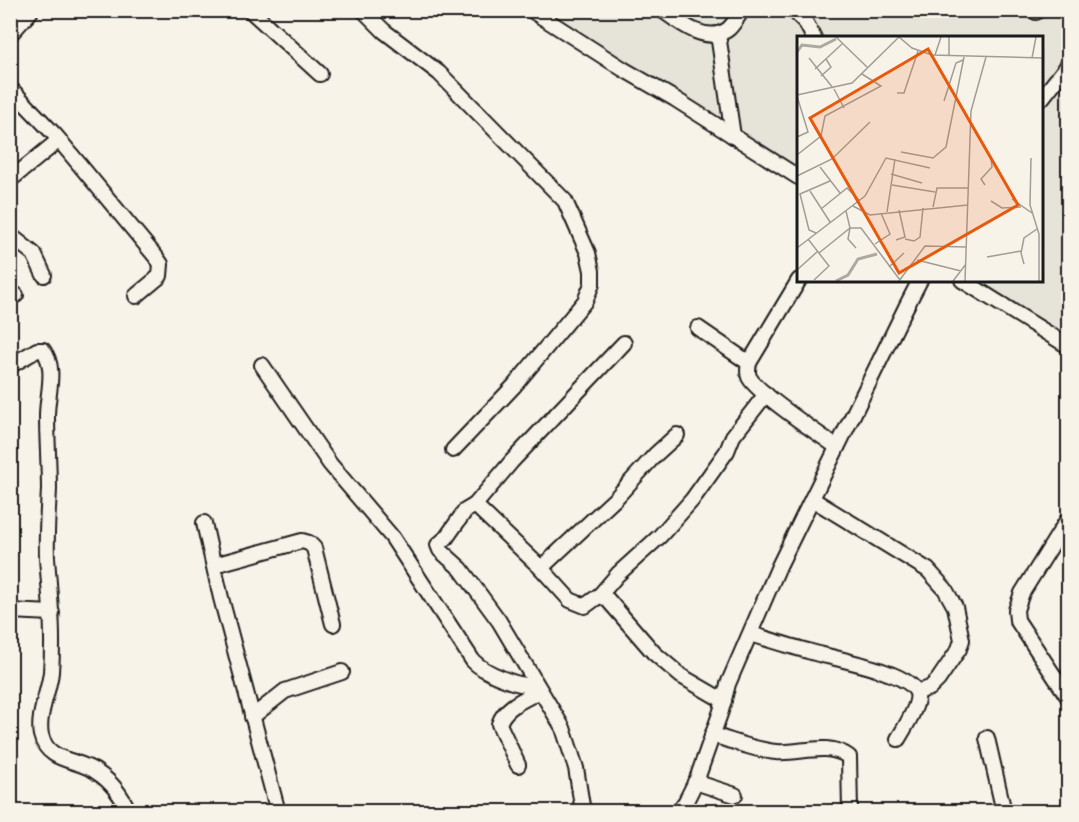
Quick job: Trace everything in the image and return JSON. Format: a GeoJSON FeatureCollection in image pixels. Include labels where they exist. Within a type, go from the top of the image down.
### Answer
{"type":"FeatureCollection","features":[{"type":"Feature","properties":{"kind":"highway"},"geometry":{"type":"LineString","coordinates":[[10,30],[28,10]]}},
{"type":"Feature","properties":{"kind":"street"},"geometry":{"type":"LineString","coordinates":[[250,10],[320,74]]}},
{"type":"Feature","properties":{"kind":"street"},"geometry":{"type":"LineString","coordinates":[[363,10],[384,31],[440,73],[565,201],[588,253],[592,271],[592,284],[585,301],[514,386],[453,450]]}},
{"type":"Feature","properties":{"kind":"street"},"geometry":{"type":"LineString","coordinates":[[531,10],[797,176]]}},
{"type":"Feature","properties":{"kind":"street"},"geometry":{"type":"LineString","coordinates":[[662,10],[691,29],[709,35],[729,29],[742,10]]}},
{"type":"Feature","properties":{"kind":"street"},"geometry":{"type":"LineString","coordinates":[[794,10],[806,23],[813,36]]}},
{"type":"Feature","properties":{"kind":"street"},"geometry":{"type":"LineString","coordinates":[[718,34],[733,136]]}},
{"type":"Feature","properties":{"kind":"street"},"geometry":{"type":"LineString","coordinates":[[1043,96],[1068,65]]}},
{"type":"Feature","properties":{"kind":"street"},"geometry":{"type":"LineString","coordinates":[[10,88],[59,140],[134,228],[160,264],[160,276],[136,296]]}},
{"type":"Feature","properties":{"kind":"street"},"geometry":{"type":"LineString","coordinates":[[10,180],[59,140]]}},
{"type":"Feature","properties":{"kind":"street"},"geometry":{"type":"LineString","coordinates":[[10,236],[34,254],[44,275]]}},
{"type":"Feature","properties":{"kind":"street"},"geometry":{"type":"LineString","coordinates":[[798,282],[749,363],[748,372],[750,378],[766,394],[837,447]]}},
{"type":"Feature","properties":{"kind":"street"},"geometry":{"type":"LineString","coordinates":[[678,812],[696,783],[728,684],[779,566],[920,282]]}},
{"type":"Feature","properties":{"kind":"street"},"geometry":{"type":"LineString","coordinates":[[965,282],[1068,346]]}},
{"type":"Feature","properties":{"kind":"street"},"geometry":{"type":"LineString","coordinates":[[698,328],[749,363]]}},
{"type":"Feature","properties":{"kind":"street"},"geometry":{"type":"LineString","coordinates":[[583,812],[576,768],[562,728],[499,621],[461,569],[440,550],[438,545],[446,538],[465,511],[475,505],[512,461],[624,343]]}},
{"type":"Feature","properties":{"kind":"street"},"geometry":{"type":"LineString","coordinates":[[10,366],[37,350],[43,350],[49,357],[51,366],[47,408],[49,487],[47,556],[52,613],[51,673],[41,716],[41,737],[54,756],[78,762],[98,772],[121,795],[129,812]]}},
{"type":"Feature","properties":{"kind":"street"},"geometry":{"type":"LineString","coordinates":[[262,365],[330,464],[392,537],[473,661],[490,674],[538,688]]}},
{"type":"Feature","properties":{"kind":"street"},"geometry":{"type":"LineString","coordinates":[[475,505],[541,568],[570,600],[580,605],[588,605],[660,536],[693,500],[727,451],[733,436],[766,394]]}},
{"type":"Feature","properties":{"kind":"street"},"geometry":{"type":"LineString","coordinates":[[541,568],[615,499],[655,455],[677,435]]}},
{"type":"Feature","properties":{"kind":"street"},"geometry":{"type":"LineString","coordinates":[[812,499],[928,570],[945,589],[955,607],[962,640],[959,649],[938,680],[930,688],[917,692]]}},
{"type":"Feature","properties":{"kind":"street"},"geometry":{"type":"LineString","coordinates":[[1068,519],[1027,585],[1016,610],[1017,620],[1068,693]]}},
{"type":"Feature","properties":{"kind":"street"},"geometry":{"type":"LineString","coordinates":[[204,523],[278,812]]}},
{"type":"Feature","properties":{"kind":"street"},"geometry":{"type":"LineString","coordinates":[[214,565],[302,541],[309,543],[314,548],[333,624]]}},
{"type":"Feature","properties":{"kind":"street"},"geometry":{"type":"LineString","coordinates":[[600,595],[608,600],[654,653],[681,676],[724,701]]}},
{"type":"Feature","properties":{"kind":"street"},"geometry":{"type":"LineString","coordinates":[[10,611],[52,613]]}},
{"type":"Feature","properties":{"kind":"street"},"geometry":{"type":"LineString","coordinates":[[751,634],[891,674],[912,684],[918,699],[898,739]]}},
{"type":"Feature","properties":{"kind":"street"},"geometry":{"type":"LineString","coordinates":[[252,717],[285,691],[342,672]]}},
{"type":"Feature","properties":{"kind":"street"},"geometry":{"type":"LineString","coordinates":[[518,765],[499,724],[501,717],[509,708],[538,688]]}},
{"type":"Feature","properties":{"kind":"street"},"geometry":{"type":"LineString","coordinates":[[712,735],[763,750],[779,752],[819,748],[836,750],[847,755],[850,769],[850,812]]}},
{"type":"Feature","properties":{"kind":"street"},"geometry":{"type":"LineString","coordinates":[[987,738],[1004,812]]}},
{"type":"Feature","properties":{"kind":"street"},"geometry":{"type":"LineString","coordinates":[[696,783],[735,795]]}},
{"type":"Feature","properties":{"kind":"shaded area"},"geometry":{"type":"Polygon","coordinates":[[[538,11],[1068,11],[1068,337],[979,282],[1043,282],[1043,36],[797,36],[797,170],[538,11]]]}}]}
